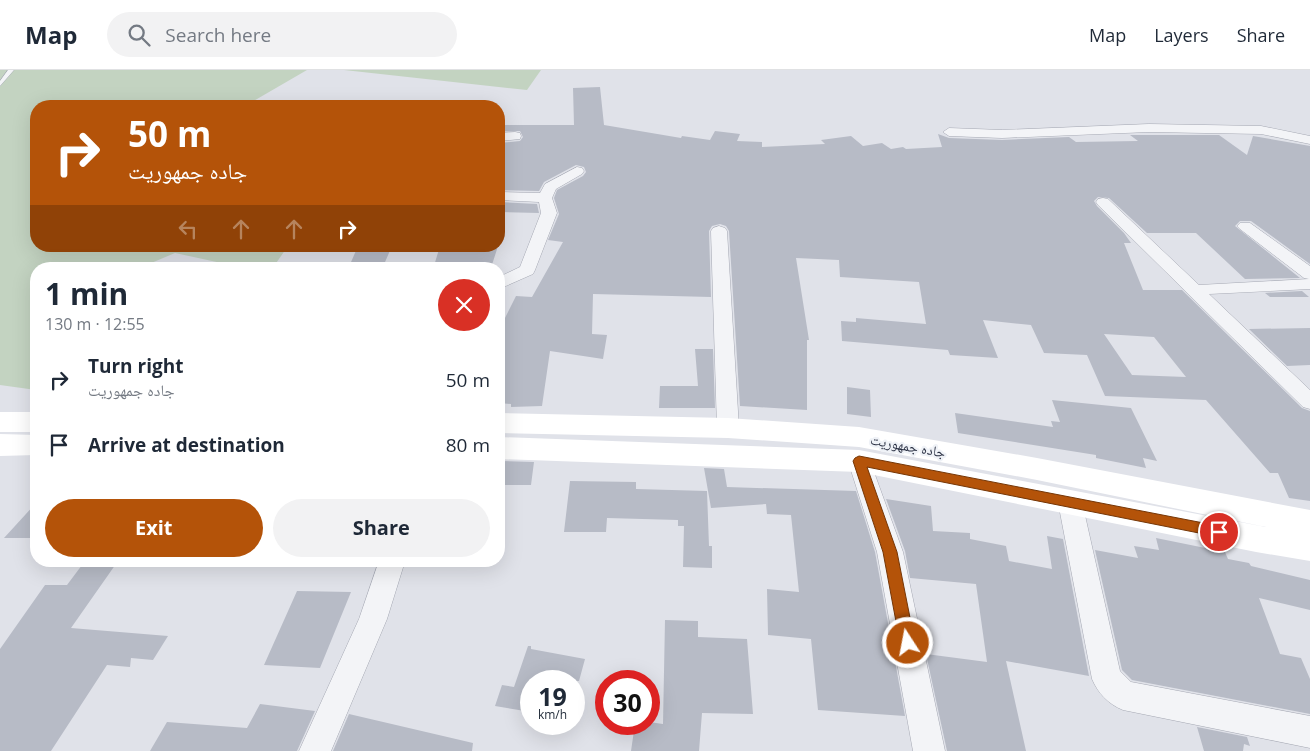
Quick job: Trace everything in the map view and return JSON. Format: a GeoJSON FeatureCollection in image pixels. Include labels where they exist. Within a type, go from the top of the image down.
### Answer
{"type":"FeatureCollection","features":[{"type":"Feature","properties":{"kind":"main road"},"geometry":{"type":"LineString","coordinates":[[0,422],[30,422]]}},
{"type":"Feature","properties":{"kind":"main road","name":"جاده جمهوریت"},"geometry":{"type":"LineString","coordinates":[[505,423],[728,428],[860,437],[1038,469],[1310,524]]}},
{"type":"Feature","properties":{"kind":"main road"},"geometry":{"type":"LineString","coordinates":[[0,445],[30,445]]}},
{"type":"Feature","properties":{"kind":"main road","name":"جاده جمهوریت"},"geometry":{"type":"LineString","coordinates":[[505,448],[859,461],[1256,539],[1310,547]]}},
{"type":"Feature","properties":{"kind":"street"},"geometry":{"type":"LineString","coordinates":[[949,132],[1002,134],[1150,128],[1261,130],[1310,140]]}},
{"type":"Feature","properties":{"kind":"street"},"geometry":{"type":"LineString","coordinates":[[505,137],[515,136]]}},
{"type":"Feature","properties":{"kind":"street"},"geometry":{"type":"LineString","coordinates":[[505,281],[527,270],[549,213],[545,198],[550,187],[577,171]]}},
{"type":"Feature","properties":{"kind":"street"},"geometry":{"type":"LineString","coordinates":[[505,196],[545,198]]}},
{"type":"Feature","properties":{"kind":"street"},"geometry":{"type":"LineString","coordinates":[[1103,202],[1310,402]]}},
{"type":"Feature","properties":{"kind":"street"},"geometry":{"type":"LineString","coordinates":[[1244,226],[1310,274]]}},
{"type":"Feature","properties":{"kind":"street"},"geometry":{"type":"LineString","coordinates":[[719,230],[728,428]]}},
{"type":"Feature","properties":{"kind":"street"},"geometry":{"type":"LineString","coordinates":[[1194,290],[1310,284]]}},
{"type":"Feature","properties":{"kind":"street"},"geometry":{"type":"LineString","coordinates":[[859,461],[890,552],[928,751]]}},
{"type":"Feature","properties":{"kind":"street"},"geometry":{"type":"LineString","coordinates":[[1070,502],[1107,679],[1123,695],[1310,732]]}},
{"type":"Feature","properties":{"kind":"street"},"geometry":{"type":"LineString","coordinates":[[315,751],[373,619],[390,567]]}},
{"type":"Feature","properties":{"kind":"lane"},"geometry":{"type":"LineString","coordinates":[[0,84],[12,70]]}},
{"type":"Feature","properties":{"kind":"green space"},"geometry":{"type":"Polygon","coordinates":[[[0,70],[307,70],[255,100],[30,100],[30,252],[284,252],[277,262],[217,262],[175,253],[154,262],[30,262],[30,389],[0,385],[0,70]]]}},
{"type":"Feature","properties":{"kind":"green space"},"geometry":{"type":"Polygon","coordinates":[[[344,70],[541,70],[527,90],[344,70]]]}},
{"type":"Feature","properties":{"kind":"building"},"geometry":{"type":"Polygon","coordinates":[[[600,87],[604,125],[681,138],[682,136],[710,140],[715,131],[740,134],[737,141],[762,142],[762,147],[825,144],[821,140],[851,136],[863,146],[882,143],[891,149],[903,147],[906,149],[942,147],[938,134],[949,138],[1002,140],[1069,137],[1076,142],[1138,141],[1130,135],[1219,135],[1247,155],[1253,136],[1310,146],[1310,264],[1251,221],[1240,221],[1235,226],[1300,278],[1245,279],[1196,233],[1147,233],[1109,198],[1098,197],[1094,201],[1131,243],[1124,243],[1143,290],[1182,290],[1302,408],[1310,411],[1310,501],[1289,498],[1278,473],[1270,473],[1206,400],[1105,396],[1087,355],[1044,353],[1031,325],[983,320],[998,358],[950,355],[948,350],[842,341],[841,321],[856,322],[856,318],[926,324],[919,282],[840,277],[839,260],[796,258],[809,340],[807,340],[807,410],[740,406],[729,231],[726,226],[720,224],[712,226],[709,231],[711,297],[593,294],[592,334],[607,335],[603,359],[550,351],[542,406],[511,407],[511,404],[505,404],[505,318],[516,296],[532,297],[563,242],[548,240],[559,214],[554,198],[557,190],[583,176],[586,172],[584,167],[576,165],[544,182],[539,191],[505,190],[505,142],[520,141],[523,137],[520,131],[505,131],[505,125],[574,125],[573,88],[600,87]],[[1104,334],[1132,375],[1186,377],[1154,337],[1104,334]]]}},
{"type":"Feature","properties":{"kind":"building"},"geometry":{"type":"Polygon","coordinates":[[[505,202],[537,204],[539,213],[505,212],[505,202]]]}},
{"type":"Feature","properties":{"kind":"building"},"geometry":{"type":"Polygon","coordinates":[[[355,252],[389,252],[385,262],[351,262],[355,252]]]}},
{"type":"Feature","properties":{"kind":"building"},"geometry":{"type":"Polygon","coordinates":[[[438,252],[496,252],[493,262],[435,262],[438,252]]]}},
{"type":"Feature","properties":{"kind":"building"},"geometry":{"type":"Polygon","coordinates":[[[1302,291],[1309,297],[1270,297],[1265,293],[1302,291]]]}},
{"type":"Feature","properties":{"kind":"building"},"geometry":{"type":"Polygon","coordinates":[[[1310,328],[1310,365],[1287,366],[1249,329],[1310,328]]]}},
{"type":"Feature","properties":{"kind":"building"},"geometry":{"type":"Polygon","coordinates":[[[695,349],[713,349],[715,408],[659,408],[660,386],[698,386],[695,349]]]}},
{"type":"Feature","properties":{"kind":"building"},"geometry":{"type":"Polygon","coordinates":[[[847,387],[870,390],[871,417],[847,414],[847,387]]]}},
{"type":"Feature","properties":{"kind":"building"},"geometry":{"type":"Polygon","coordinates":[[[1052,400],[1131,408],[1157,461],[1143,458],[1146,468],[1096,458],[1096,455],[958,433],[955,413],[1053,427],[1051,421],[1060,422],[1052,400]]]}},
{"type":"Feature","properties":{"kind":"building"},"geometry":{"type":"Polygon","coordinates":[[[505,461],[534,462],[531,485],[505,485],[505,461]]]}},
{"type":"Feature","properties":{"kind":"building"},"geometry":{"type":"Polygon","coordinates":[[[704,468],[724,469],[727,487],[856,491],[875,552],[905,716],[818,710],[811,639],[768,635],[767,589],[799,592],[791,515],[767,514],[766,504],[711,508],[704,468]]]}},
{"type":"Feature","properties":{"kind":"building"},"geometry":{"type":"Polygon","coordinates":[[[570,481],[636,482],[636,489],[707,491],[709,546],[712,546],[712,568],[683,567],[684,526],[678,526],[678,520],[607,518],[606,532],[564,532],[570,481]]]}},
{"type":"Feature","properties":{"kind":"building"},"geometry":{"type":"Polygon","coordinates":[[[886,499],[931,506],[933,531],[970,533],[970,539],[1006,546],[1009,561],[1052,569],[1047,536],[1063,539],[1089,676],[1006,661],[1026,751],[947,751],[926,654],[987,662],[976,584],[910,578],[905,551],[886,499]]]}},
{"type":"Feature","properties":{"kind":"building"},"geometry":{"type":"Polygon","coordinates":[[[30,510],[30,538],[4,538],[30,510]]]}},
{"type":"Feature","properties":{"kind":"building"},"geometry":{"type":"Polygon","coordinates":[[[1156,538],[1225,552],[1228,559],[1310,580],[1310,610],[1259,598],[1280,654],[1301,658],[1310,679],[1310,714],[1132,680],[1122,670],[1095,550],[1138,558],[1134,546],[1159,550],[1156,538]]]}},
{"type":"Feature","properties":{"kind":"building"},"geometry":{"type":"Polygon","coordinates":[[[80,567],[114,567],[71,628],[168,636],[153,660],[131,658],[130,667],[107,665],[51,751],[0,751],[0,649],[45,585],[67,585],[80,567]]]}},
{"type":"Feature","properties":{"kind":"building"},"geometry":{"type":"Polygon","coordinates":[[[297,591],[351,592],[320,668],[264,665],[297,591]]]}},
{"type":"Feature","properties":{"kind":"building"},"geometry":{"type":"Polygon","coordinates":[[[665,620],[698,621],[698,637],[747,639],[753,714],[702,713],[699,751],[631,751],[633,735],[660,735],[660,724],[663,724],[665,620]]]}},
{"type":"Feature","properties":{"kind":"building"},"geometry":{"type":"Polygon","coordinates":[[[528,646],[531,646],[531,649],[585,659],[582,670],[520,670],[520,710],[495,706],[502,685],[514,687],[528,646]]]}},
{"type":"Feature","properties":{"kind":"building"},"geometry":{"type":"Polygon","coordinates":[[[260,704],[315,711],[297,751],[150,751],[167,722],[247,728],[260,704]]]}},
{"type":"Feature","properties":{"kind":"building"},"geometry":{"type":"Polygon","coordinates":[[[349,714],[473,743],[472,751],[333,751],[349,714]]]}},
{"type":"Feature","properties":{"kind":"building"},"geometry":{"type":"Polygon","coordinates":[[[1197,727],[1247,737],[1250,746],[1244,744],[1243,751],[1204,751],[1197,727]]]}},
{"type":"Feature","properties":{"kind":"route"},"geometry":{"type":"LineString","coordinates":[[908,643],[890,552],[859,461],[1219,532]]}}]}
